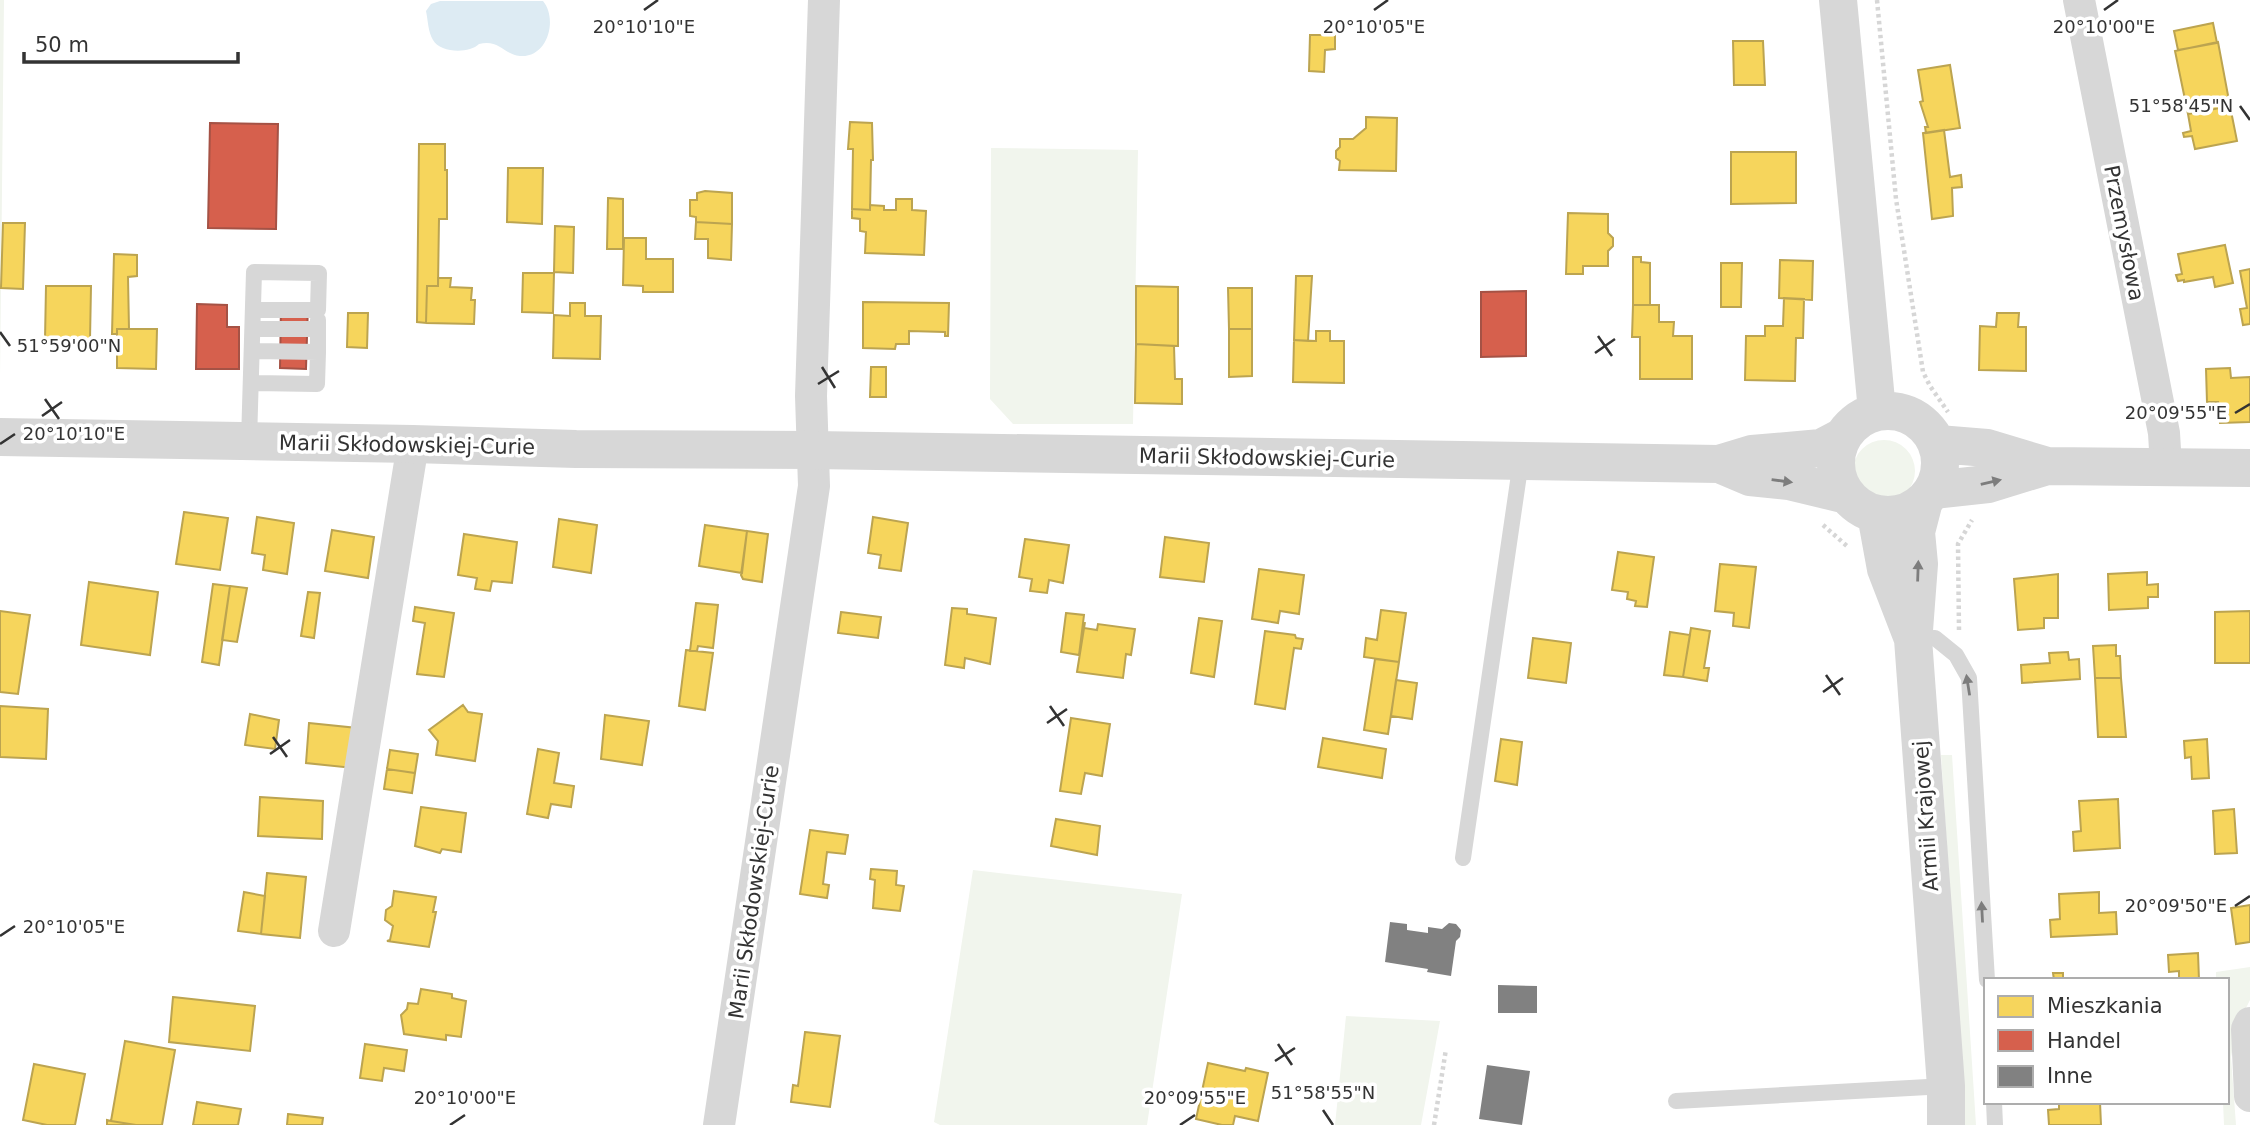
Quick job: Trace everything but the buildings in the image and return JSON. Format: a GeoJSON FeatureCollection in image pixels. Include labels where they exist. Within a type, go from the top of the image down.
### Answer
{"type":"FeatureCollection","features":[{"type":"Feature","properties":{"kind":"street","name":"Marii Skłodowskiej-Curie"},"geometry":{"type":"LineString","coordinates":[[719,1125],[814,486],[811,396],[824,0]]}},
{"type":"Feature","properties":{"kind":"street"},"geometry":{"type":"LineString","coordinates":[[1838,0],[1877,411]]}},
{"type":"Feature","properties":{"kind":"street","name":"Przemysłowa"},"geometry":{"type":"LineString","coordinates":[[2079,0],[2164,433],[2166,467]]}},
{"type":"Feature","properties":{"kind":"street"},"geometry":{"type":"LineString","coordinates":[[2047,466],[1988,484],[1929,496],[1910,511],[1893,515],[1861,504],[1839,481],[1836,466],[1842,437],[1851,425],[1877,411],[1903,412],[1927,426],[2047,466],[2250,468]]}},
{"type":"Feature","properties":{"kind":"street"},"geometry":{"type":"LineString","coordinates":[[1913,639],[1919,564],[1916,532],[1929,496],[1940,478],[1947,433]]}},
{"type":"Feature","properties":{"kind":"street","name":"Marii Skłodowskiej-Curie"},"geometry":{"type":"LineString","coordinates":[[0,437],[576,449],[814,450],[1719,464],[1752,454],[1821,448],[1842,437]]}},
{"type":"Feature","properties":{"kind":"street"},"geometry":{"type":"LineString","coordinates":[[334,931],[414,444]]}},
{"type":"Feature","properties":{"kind":"street","name":"Marii Skłodowskiej-Curie"},"geometry":{"type":"LineString","coordinates":[[1719,464],[1750,477],[1788,481],[1861,504]]}},
{"type":"Feature","properties":{"kind":"street","name":"Armii Krajowej"},"geometry":{"type":"LineString","coordinates":[[1861,504],[1913,639],[1947,1125]]}},
{"type":"Feature","properties":{"kind":"street"},"geometry":{"type":"LineString","coordinates":[[2250,1023],[2247,1029],[2250,1096]]}},
{"type":"Feature","properties":{"kind":"lane"},"geometry":{"type":"LineString","coordinates":[[249,441],[254,272],[319,273],[317,384],[252,383]]}},
{"type":"Feature","properties":{"kind":"lane"},"geometry":{"type":"LineString","coordinates":[[253,310],[318,310]]}},
{"type":"Feature","properties":{"kind":"lane"},"geometry":{"type":"LineString","coordinates":[[253,329],[318,330]]}},
{"type":"Feature","properties":{"kind":"lane"},"geometry":{"type":"LineString","coordinates":[[253,351],[318,352]]}},
{"type":"Feature","properties":{"kind":"lane"},"geometry":{"type":"LineString","coordinates":[[1464,858],[1521,461]]}},
{"type":"Feature","properties":{"kind":"lane"},"geometry":{"type":"LineString","coordinates":[[1913,639],[1936,638],[1956,654],[1969,678],[1986,978]]}},
{"type":"Feature","properties":{"kind":"lane"},"geometry":{"type":"LineString","coordinates":[[1676,1101],[1946,1086]]}},
{"type":"Feature","properties":{"kind":"lane"},"geometry":{"type":"LineString","coordinates":[[1994,1104],[1995,1125]]}},
{"type":"Feature","properties":{"kind":"path"},"geometry":{"type":"LineString","coordinates":[[1877,0],[1896,199],[1923,372],[1947,433]]}},
{"type":"Feature","properties":{"kind":"path"},"geometry":{"type":"LineString","coordinates":[[1816,519],[1853,552]]}},
{"type":"Feature","properties":{"kind":"path"},"geometry":{"type":"LineString","coordinates":[[1956,654],[1959,640],[1956,583],[1958,558]]}},
{"type":"Feature","properties":{"kind":"path"},"geometry":{"type":"LineString","coordinates":[[1434,1125],[1446,1049]]}},
{"type":"Feature","properties":{"kind":"shaded area"},"geometry":{"type":"Polygon","coordinates":[[[0,0],[4,0],[0,379],[0,0]]]}},
{"type":"Feature","properties":{"kind":"shaded area"},"geometry":{"type":"Polygon","coordinates":[[[440,1],[543,1],[550,17],[548,36],[538,51],[530,55],[514,55],[491,43],[479,44],[462,51],[448,50],[433,40],[428,26],[426,11],[431,4],[440,1]]]}},
{"type":"Feature","properties":{"kind":"shaded area"},"geometry":{"type":"Polygon","coordinates":[[[991,148],[1138,150],[1133,424],[1013,424],[990,399],[991,148]]]}},
{"type":"Feature","properties":{"kind":"shaded area"},"geometry":{"type":"Polygon","coordinates":[[[1878,440],[1890,440],[1906,449],[1913,459],[1913,483],[1906,493],[1890,502],[1878,502],[1867,497],[1858,488],[1853,477],[1853,465],[1858,454],[1867,445],[1878,440]]]}},
{"type":"Feature","properties":{"kind":"shaded area"},"geometry":{"type":"Polygon","coordinates":[[[1941,755],[1952,755],[1976,1125],[1965,1125],[1941,755]]]}},
{"type":"Feature","properties":{"kind":"shaded area"},"geometry":{"type":"Polygon","coordinates":[[[973,870],[1182,894],[1147,1125],[940,1125],[934,1122],[973,870]]]}},
{"type":"Feature","properties":{"kind":"shaded area"},"geometry":{"type":"Polygon","coordinates":[[[2250,967],[2250,1000],[2237,1026],[2231,1057],[2236,1125],[2224,1125],[2223,1104],[2229,1104],[2229,978],[2216,978],[2216,972],[2250,967]]]}},
{"type":"Feature","properties":{"kind":"shaded area"},"geometry":{"type":"Polygon","coordinates":[[[1346,1016],[1440,1021],[1421,1125],[1335,1125],[1346,1016]]]}}]}
